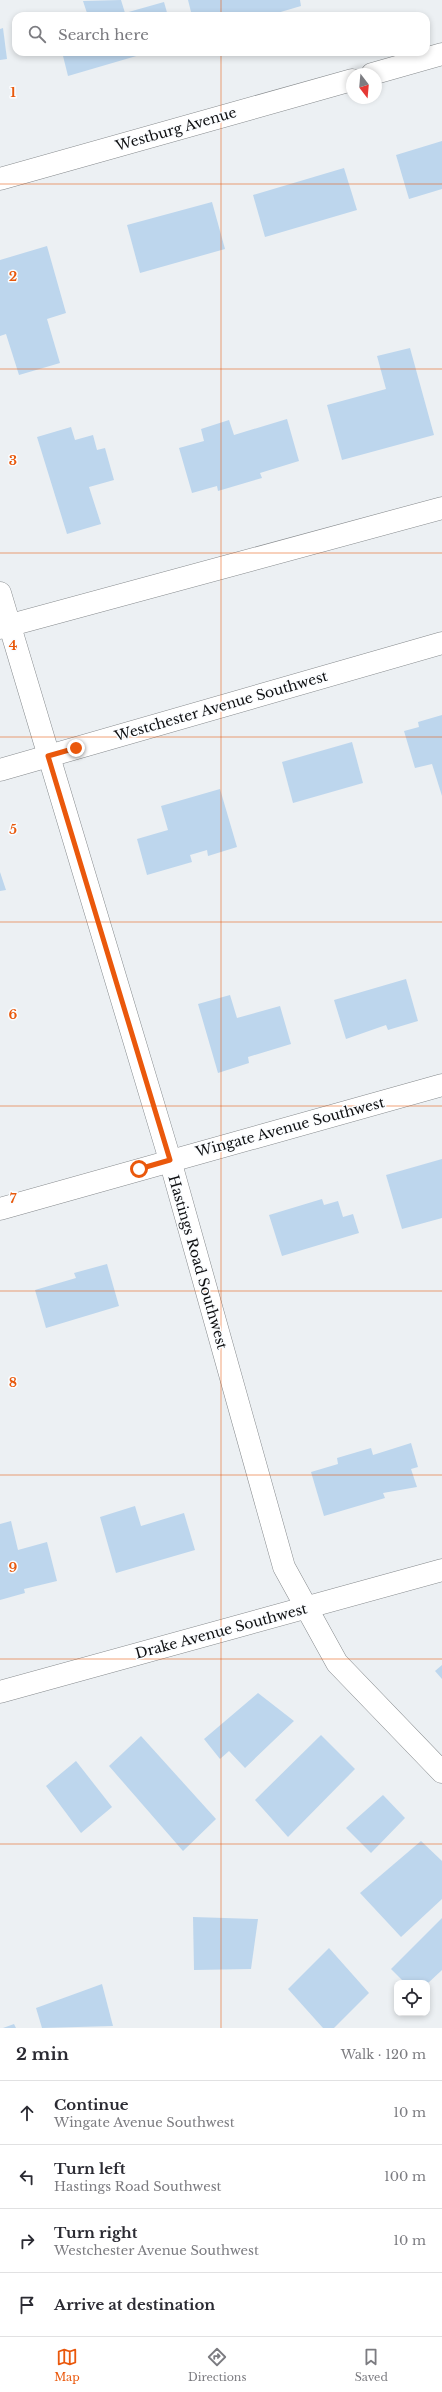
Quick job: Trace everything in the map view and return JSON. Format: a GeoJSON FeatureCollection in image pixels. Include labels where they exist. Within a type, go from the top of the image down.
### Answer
{"type":"FeatureCollection","features":[{"type":"Feature","properties":{"kind":"street"},"geometry":{"type":"LineString","coordinates":[[382,71],[442,54]]}},
{"type":"Feature","properties":{"kind":"street","name":"Westburg Avenue"},"geometry":{"type":"LineString","coordinates":[[0,179],[346,82]]}},
{"type":"Feature","properties":{"kind":"street"},"geometry":{"type":"LineString","coordinates":[[5,627],[442,508]]}},
{"type":"Feature","properties":{"kind":"street","name":"Hastings Road Southwest"},"geometry":{"type":"LineString","coordinates":[[0,592],[5,627],[48,756],[170,1160],[284,1567],[337,1663],[442,1772]]}},
{"type":"Feature","properties":{"kind":"street","name":"Westchester Avenue Southwest"},"geometry":{"type":"LineString","coordinates":[[0,770],[442,643]]}},
{"type":"Feature","properties":{"kind":"street","name":"Wingate Avenue Southwest"},"geometry":{"type":"LineString","coordinates":[[0,1209],[170,1160],[442,1085]]}},
{"type":"Feature","properties":{"kind":"street","name":"Drake Avenue Southwest"},"geometry":{"type":"LineString","coordinates":[[0,1692],[442,1570]]}},
{"type":"Feature","properties":{"kind":"building"},"geometry":{"type":"Polygon","coordinates":[[[121,0],[125,12],[87,12],[83,1],[121,0]]]}},
{"type":"Feature","properties":{"kind":"building"},"geometry":{"type":"Polygon","coordinates":[[[188,0],[300,0],[301,6],[281,12],[191,12],[188,0]]]}},
{"type":"Feature","properties":{"kind":"building"},"geometry":{"type":"Polygon","coordinates":[[[164,2],[167,12],[129,12],[164,2]]]}},
{"type":"Feature","properties":{"kind":"building"},"geometry":{"type":"Polygon","coordinates":[[[3,28],[7,59],[0,60],[0,29],[3,28]]]}},
{"type":"Feature","properties":{"kind":"building"},"geometry":{"type":"Polygon","coordinates":[[[63,56],[136,56],[68,76],[63,56]]]}},
{"type":"Feature","properties":{"kind":"building"},"geometry":{"type":"Polygon","coordinates":[[[442,141],[442,189],[409,199],[396,155],[442,141]]]}},
{"type":"Feature","properties":{"kind":"building"},"geometry":{"type":"Polygon","coordinates":[[[344,168],[357,210],[265,237],[253,195],[344,168]]]}},
{"type":"Feature","properties":{"kind":"building"},"geometry":{"type":"Polygon","coordinates":[[[212,202],[225,249],[140,273],[127,225],[212,202]]]}},
{"type":"Feature","properties":{"kind":"building"},"geometry":{"type":"Polygon","coordinates":[[[47,246],[66,313],[47,319],[60,363],[19,375],[6,334],[0,336],[0,260],[47,246]]]}},
{"type":"Feature","properties":{"kind":"building"},"geometry":{"type":"Polygon","coordinates":[[[410,348],[434,435],[342,460],[327,405],[386,389],[377,356],[410,348]]]}},
{"type":"Feature","properties":{"kind":"building"},"geometry":{"type":"Polygon","coordinates":[[[287,419],[299,461],[260,473],[262,478],[218,491],[217,486],[192,493],[179,448],[204,441],[201,429],[229,420],[234,435],[287,419]]]}},
{"type":"Feature","properties":{"kind":"building"},"geometry":{"type":"Polygon","coordinates":[[[71,427],[75,440],[93,435],[97,450],[105,448],[114,480],[89,487],[101,524],[67,534],[37,437],[71,427]]]}},
{"type":"Feature","properties":{"kind":"building"},"geometry":{"type":"Polygon","coordinates":[[[442,715],[442,796],[432,764],[415,768],[404,731],[419,727],[418,722],[442,715]]]}},
{"type":"Feature","properties":{"kind":"building"},"geometry":{"type":"Polygon","coordinates":[[[352,742],[363,783],[293,803],[282,762],[352,742]]]}},
{"type":"Feature","properties":{"kind":"building"},"geometry":{"type":"Polygon","coordinates":[[[220,789],[237,847],[208,856],[207,850],[190,855],[192,862],[147,875],[137,839],[168,830],[161,806],[220,789]]]}},
{"type":"Feature","properties":{"kind":"building"},"geometry":{"type":"Polygon","coordinates":[[[0,872],[6,890],[0,891],[0,872]]]}},
{"type":"Feature","properties":{"kind":"building"},"geometry":{"type":"Polygon","coordinates":[[[406,979],[418,1021],[388,1030],[386,1025],[346,1039],[334,1000],[406,979]]]}},
{"type":"Feature","properties":{"kind":"building"},"geometry":{"type":"Polygon","coordinates":[[[230,995],[237,1018],[280,1006],[291,1044],[248,1057],[249,1063],[218,1073],[198,1004],[230,995]]]}},
{"type":"Feature","properties":{"kind":"building"},"geometry":{"type":"Polygon","coordinates":[[[442,1159],[442,1218],[402,1229],[386,1175],[442,1159]]]}},
{"type":"Feature","properties":{"kind":"building"},"geometry":{"type":"Polygon","coordinates":[[[322,1199],[324,1205],[338,1201],[343,1217],[353,1214],[359,1233],[282,1256],[269,1215],[322,1199]]]}},
{"type":"Feature","properties":{"kind":"building"},"geometry":{"type":"Polygon","coordinates":[[[107,1264],[119,1306],[46,1328],[35,1290],[76,1278],[74,1273],[107,1264]]]}},
{"type":"Feature","properties":{"kind":"building"},"geometry":{"type":"Polygon","coordinates":[[[411,1443],[418,1467],[411,1469],[417,1487],[383,1493],[385,1498],[324,1516],[311,1472],[338,1464],[337,1458],[371,1448],[373,1455],[411,1443]]]}},
{"type":"Feature","properties":{"kind":"building"},"geometry":{"type":"Polygon","coordinates":[[[135,1506],[141,1526],[184,1513],[195,1550],[116,1573],[100,1517],[135,1506]]]}},
{"type":"Feature","properties":{"kind":"building"},"geometry":{"type":"Polygon","coordinates":[[[11,1521],[18,1550],[47,1542],[57,1581],[24,1589],[25,1593],[0,1600],[0,1524],[11,1521]]]}},
{"type":"Feature","properties":{"kind":"building"},"geometry":{"type":"Polygon","coordinates":[[[442,1665],[442,1679],[435,1671],[442,1665]]]}},
{"type":"Feature","properties":{"kind":"building"},"geometry":{"type":"Polygon","coordinates":[[[258,1693],[294,1721],[245,1768],[229,1751],[220,1759],[204,1739],[258,1693]]]}},
{"type":"Feature","properties":{"kind":"building"},"geometry":{"type":"Polygon","coordinates":[[[321,1735],[355,1769],[288,1837],[255,1800],[321,1735]]]}},
{"type":"Feature","properties":{"kind":"building"},"geometry":{"type":"Polygon","coordinates":[[[141,1736],[216,1819],[183,1851],[109,1766],[141,1736]]]}},
{"type":"Feature","properties":{"kind":"building"},"geometry":{"type":"Polygon","coordinates":[[[76,1761],[112,1807],[81,1833],[46,1786],[76,1761]]]}},
{"type":"Feature","properties":{"kind":"building"},"geometry":{"type":"Polygon","coordinates":[[[383,1795],[405,1818],[371,1853],[346,1828],[383,1795]]]}},
{"type":"Feature","properties":{"kind":"building"},"geometry":{"type":"Polygon","coordinates":[[[421,1841],[442,1861],[442,1899],[401,1937],[360,1893],[421,1841]]]}},
{"type":"Feature","properties":{"kind":"building"},"geometry":{"type":"Polygon","coordinates":[[[193,1917],[258,1919],[251,1969],[194,1970],[193,1917]]]}},
{"type":"Feature","properties":{"kind":"building"},"geometry":{"type":"Polygon","coordinates":[[[442,1918],[442,1970],[430,1981],[402,1980],[391,1969],[442,1918]]]}},
{"type":"Feature","properties":{"kind":"building"},"geometry":{"type":"Polygon","coordinates":[[[329,1948],[369,1993],[334,2028],[323,2028],[288,1989],[329,1948]]]}},
{"type":"Feature","properties":{"kind":"building"},"geometry":{"type":"Polygon","coordinates":[[[102,1984],[113,2026],[42,2028],[36,2008],[102,1984]]]}},
{"type":"Feature","properties":{"kind":"building"},"geometry":{"type":"Polygon","coordinates":[[[14,2024],[16,2028],[3,2028],[14,2024]]]}},
{"type":"Feature","properties":{"kind":"route"},"geometry":{"type":"LineString","coordinates":[[76,748],[48,756],[170,1160],[139,1169]]}}]}
